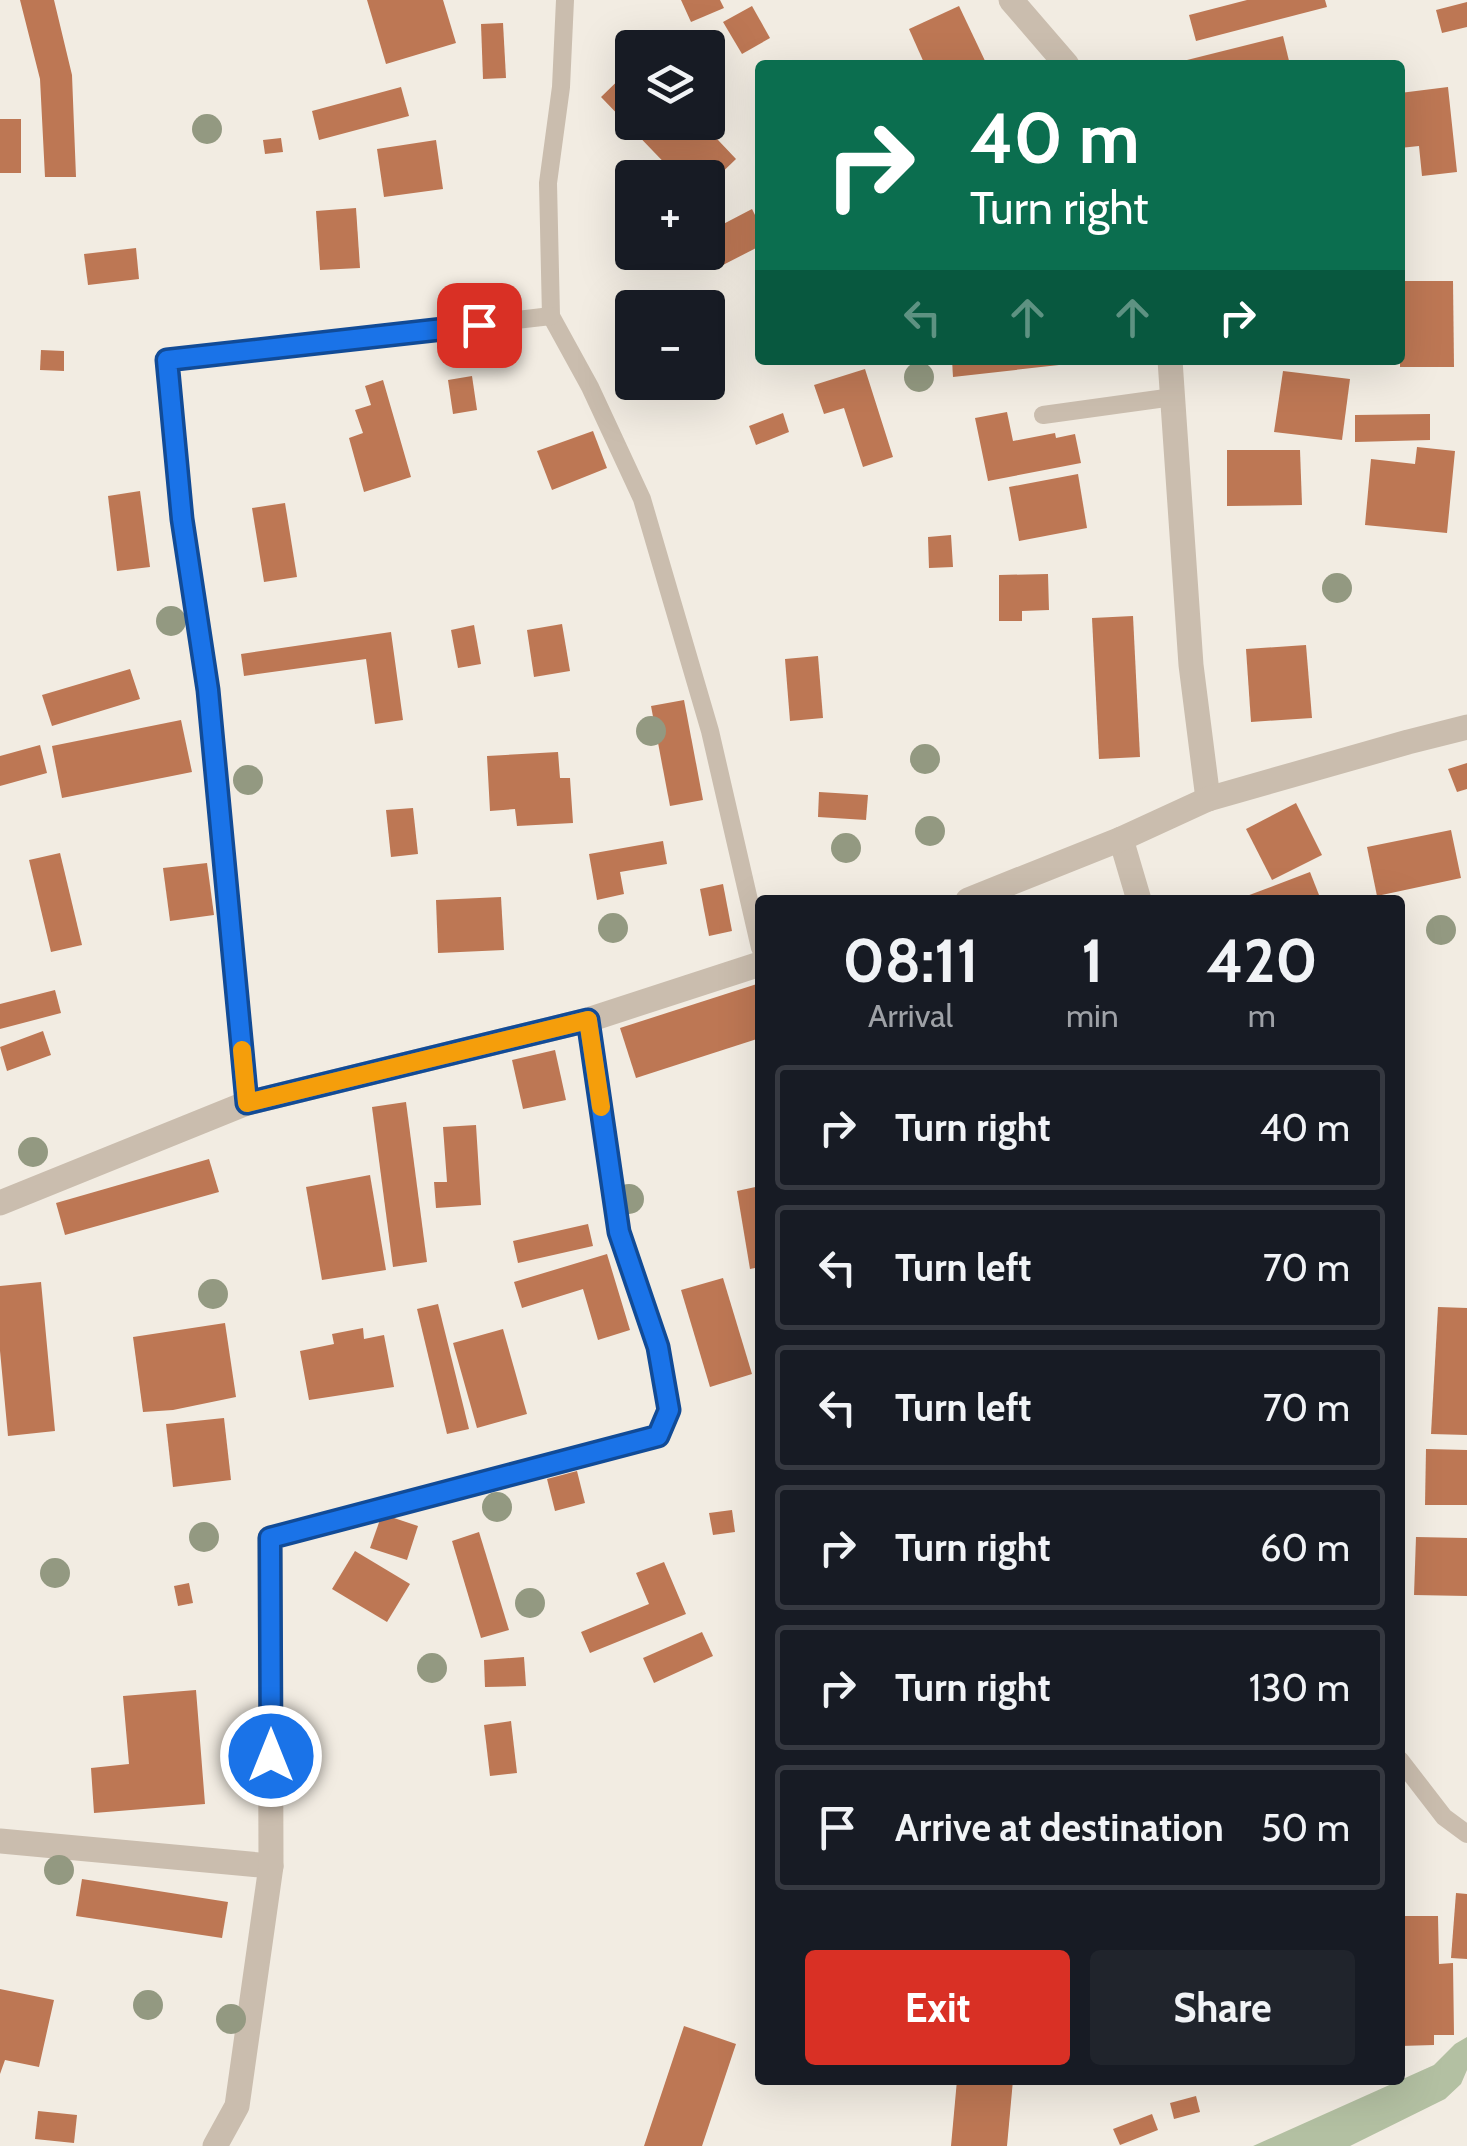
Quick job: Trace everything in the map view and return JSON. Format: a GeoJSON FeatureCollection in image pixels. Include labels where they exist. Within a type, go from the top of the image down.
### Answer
{"type":"FeatureCollection","features":[{"type":"Feature","properties":{"kind":"street"},"geometry":{"type":"LineString","coordinates":[[1012,0],[1063,60]]}},
{"type":"Feature","properties":{"kind":"street"},"geometry":{"type":"LineString","coordinates":[[1170,365],[1191,665],[1208,799]]}},
{"type":"Feature","properties":{"kind":"street"},"geometry":{"type":"LineString","coordinates":[[980,895],[1208,799],[1467,728]]}},
{"type":"Feature","properties":{"kind":"street"},"geometry":{"type":"LineString","coordinates":[[1120,839],[1137,895]]}},
{"type":"Feature","properties":{"kind":"street"},"geometry":{"type":"LineString","coordinates":[[0,1202],[247,1103],[588,1020],[755,966]]}},
{"type":"Feature","properties":{"kind":"street"},"geometry":{"type":"LineString","coordinates":[[214,2146],[237,2106],[271,1866],[270,1538]]}},
{"type":"Feature","properties":{"kind":"street"},"geometry":{"type":"LineString","coordinates":[[0,1841],[271,1866]]}},
{"type":"Feature","properties":{"kind":"lane"},"geometry":{"type":"LineString","coordinates":[[565,0],[561,86],[548,183],[551,316],[590,387],[642,499],[710,732],[755,926]]}},
{"type":"Feature","properties":{"kind":"lane"},"geometry":{"type":"LineString","coordinates":[[247,1103],[208,690],[182,519],[167,360],[551,316]]}},
{"type":"Feature","properties":{"kind":"lane"},"geometry":{"type":"LineString","coordinates":[[1043,415],[1172,397]]}},
{"type":"Feature","properties":{"kind":"lane"},"geometry":{"type":"LineString","coordinates":[[270,1538],[658,1436],[669,1410],[658,1347],[619,1232],[588,1020]]}},
{"type":"Feature","properties":{"kind":"lane"},"geometry":{"type":"LineString","coordinates":[[1405,1766],[1444,1817],[1467,1834]]}},
{"type":"Feature","properties":{"kind":"green space"},"geometry":{"type":"Polygon","coordinates":[[[1467,2037],[1467,2070],[1461,2084],[1445,2099],[1350,2146],[1253,2146],[1389,2085],[1405,2085],[1405,2078],[1434,2065],[1467,2037]]]}},
{"type":"Feature","properties":{"kind":"building"},"geometry":{"type":"Polygon","coordinates":[[[20,0],[54,0],[72,75],[76,177],[45,177],[40,79],[20,0]]]}},
{"type":"Feature","properties":{"kind":"building"},"geometry":{"type":"Polygon","coordinates":[[[367,0],[443,0],[456,43],[386,64],[367,0]]]}},
{"type":"Feature","properties":{"kind":"building"},"geometry":{"type":"Polygon","coordinates":[[[681,0],[720,0],[724,8],[691,22],[681,0]]]}},
{"type":"Feature","properties":{"kind":"building"},"geometry":{"type":"Polygon","coordinates":[[[1247,0],[1325,0],[1327,7],[1196,41],[1189,15],[1247,0]]]}},
{"type":"Feature","properties":{"kind":"building"},"geometry":{"type":"Polygon","coordinates":[[[1467,2],[1467,27],[1442,33],[1436,10],[1467,2]]]}},
{"type":"Feature","properties":{"kind":"building"},"geometry":{"type":"Polygon","coordinates":[[[752,6],[770,38],[742,54],[723,22],[752,6]]]}},
{"type":"Feature","properties":{"kind":"building"},"geometry":{"type":"Polygon","coordinates":[[[959,6],[985,60],[923,60],[909,29],[959,6]]]}},
{"type":"Feature","properties":{"kind":"building"},"geometry":{"type":"Polygon","coordinates":[[[503,23],[506,78],[483,79],[481,24],[503,23]]]}},
{"type":"Feature","properties":{"kind":"building"},"geometry":{"type":"Polygon","coordinates":[[[1283,36],[1289,60],[1187,60],[1283,36]]]}},
{"type":"Feature","properties":{"kind":"building"},"geometry":{"type":"Polygon","coordinates":[[[615,83],[615,112],[601,97],[615,83]]]}},
{"type":"Feature","properties":{"kind":"building"},"geometry":{"type":"Polygon","coordinates":[[[401,87],[409,116],[319,140],[312,111],[401,87]]]}},
{"type":"Feature","properties":{"kind":"building"},"geometry":{"type":"Polygon","coordinates":[[[1448,87],[1457,172],[1422,176],[1419,146],[1405,147],[1405,92],[1448,87]]]}},
{"type":"Feature","properties":{"kind":"building"},"geometry":{"type":"Polygon","coordinates":[[[0,119],[21,119],[21,173],[0,173],[0,119]]]}},
{"type":"Feature","properties":{"kind":"building"},"geometry":{"type":"Polygon","coordinates":[[[281,138],[283,152],[265,154],[263,140],[281,138]]]}},
{"type":"Feature","properties":{"kind":"building"},"geometry":{"type":"Polygon","coordinates":[[[436,140],[443,189],[384,197],[377,149],[436,140]]]}},
{"type":"Feature","properties":{"kind":"building"},"geometry":{"type":"Polygon","coordinates":[[[642,140],[718,140],[736,159],[725,170],[725,160],[662,160],[642,140]]]}},
{"type":"Feature","properties":{"kind":"building"},"geometry":{"type":"Polygon","coordinates":[[[356,208],[360,268],[320,270],[316,211],[356,208]]]}},
{"type":"Feature","properties":{"kind":"building"},"geometry":{"type":"Polygon","coordinates":[[[752,209],[755,215],[755,249],[725,264],[725,223],[752,209]]]}},
{"type":"Feature","properties":{"kind":"building"},"geometry":{"type":"Polygon","coordinates":[[[136,248],[139,279],[88,285],[84,254],[136,248]]]}},
{"type":"Feature","properties":{"kind":"building"},"geometry":{"type":"Polygon","coordinates":[[[1405,281],[1453,281],[1454,367],[1400,367],[1405,365],[1405,281]]]}},
{"type":"Feature","properties":{"kind":"building"},"geometry":{"type":"Polygon","coordinates":[[[41,350],[64,351],[64,371],[40,370],[41,350]]]}},
{"type":"Feature","properties":{"kind":"building"},"geometry":{"type":"Polygon","coordinates":[[[952,365],[1059,365],[953,377],[952,365]]]}},
{"type":"Feature","properties":{"kind":"building"},"geometry":{"type":"Polygon","coordinates":[[[865,369],[893,457],[863,467],[844,408],[824,414],[814,385],[865,369]]]}},
{"type":"Feature","properties":{"kind":"building"},"geometry":{"type":"Polygon","coordinates":[[[1283,371],[1350,379],[1342,440],[1274,432],[1283,371]]]}},
{"type":"Feature","properties":{"kind":"building"},"geometry":{"type":"Polygon","coordinates":[[[472,376],[477,410],[453,414],[448,380],[472,376]]]}},
{"type":"Feature","properties":{"kind":"building"},"geometry":{"type":"Polygon","coordinates":[[[383,380],[411,477],[364,492],[349,438],[363,433],[355,410],[371,405],[365,386],[383,380]]]}},
{"type":"Feature","properties":{"kind":"building"},"geometry":{"type":"Polygon","coordinates":[[[1007,412],[1013,441],[1055,433],[1056,438],[1075,434],[1081,463],[988,481],[975,418],[1007,412]]]}},
{"type":"Feature","properties":{"kind":"building"},"geometry":{"type":"Polygon","coordinates":[[[783,413],[789,432],[756,445],[749,426],[783,413]]]}},
{"type":"Feature","properties":{"kind":"building"},"geometry":{"type":"Polygon","coordinates":[[[1430,414],[1430,440],[1355,442],[1355,415],[1430,414]]]}},
{"type":"Feature","properties":{"kind":"building"},"geometry":{"type":"Polygon","coordinates":[[[593,431],[607,468],[552,490],[537,451],[593,431]]]}},
{"type":"Feature","properties":{"kind":"building"},"geometry":{"type":"Polygon","coordinates":[[[1417,447],[1455,451],[1447,533],[1365,525],[1371,459],[1415,464],[1417,447]]]}},
{"type":"Feature","properties":{"kind":"building"},"geometry":{"type":"Polygon","coordinates":[[[1227,450],[1300,450],[1302,505],[1227,506],[1227,450]]]}},
{"type":"Feature","properties":{"kind":"building"},"geometry":{"type":"Polygon","coordinates":[[[1078,474],[1087,528],[1019,541],[1009,487],[1078,474]]]}},
{"type":"Feature","properties":{"kind":"building"},"geometry":{"type":"Polygon","coordinates":[[[140,491],[150,567],[117,571],[108,496],[140,491]]]}},
{"type":"Feature","properties":{"kind":"building"},"geometry":{"type":"Polygon","coordinates":[[[285,503],[297,577],[264,582],[252,508],[285,503]]]}},
{"type":"Feature","properties":{"kind":"building"},"geometry":{"type":"Polygon","coordinates":[[[951,535],[953,567],[929,568],[928,537],[951,535]]]}},
{"type":"Feature","properties":{"kind":"building"},"geometry":{"type":"Polygon","coordinates":[[[1048,574],[1049,610],[1022,611],[1022,621],[999,621],[999,575],[1048,574]]]}},
{"type":"Feature","properties":{"kind":"building"},"geometry":{"type":"Polygon","coordinates":[[[1133,616],[1140,757],[1099,759],[1092,618],[1133,616]]]}},
{"type":"Feature","properties":{"kind":"building"},"geometry":{"type":"Polygon","coordinates":[[[562,624],[570,671],[534,677],[527,630],[562,624]]]}},
{"type":"Feature","properties":{"kind":"building"},"geometry":{"type":"Polygon","coordinates":[[[474,625],[481,664],[458,668],[451,630],[474,625]]]}},
{"type":"Feature","properties":{"kind":"building"},"geometry":{"type":"Polygon","coordinates":[[[391,632],[403,720],[375,724],[366,659],[244,676],[241,654],[391,632]]]}},
{"type":"Feature","properties":{"kind":"building"},"geometry":{"type":"Polygon","coordinates":[[[1306,645],[1312,718],[1251,722],[1246,649],[1306,645]]]}},
{"type":"Feature","properties":{"kind":"building"},"geometry":{"type":"Polygon","coordinates":[[[818,656],[823,718],[790,721],[785,659],[818,656]]]}},
{"type":"Feature","properties":{"kind":"building"},"geometry":{"type":"Polygon","coordinates":[[[130,669],[140,699],[52,726],[42,695],[130,669]]]}},
{"type":"Feature","properties":{"kind":"building"},"geometry":{"type":"Polygon","coordinates":[[[684,700],[703,800],[670,806],[651,706],[684,700]]]}},
{"type":"Feature","properties":{"kind":"building"},"geometry":{"type":"Polygon","coordinates":[[[181,720],[192,772],[62,798],[52,746],[181,720]]]}},
{"type":"Feature","properties":{"kind":"building"},"geometry":{"type":"Polygon","coordinates":[[[40,745],[47,773],[0,786],[0,756],[40,745]]]}},
{"type":"Feature","properties":{"kind":"building"},"geometry":{"type":"Polygon","coordinates":[[[558,752],[560,778],[570,778],[573,823],[517,826],[515,809],[490,811],[487,756],[558,752]]]}},
{"type":"Feature","properties":{"kind":"building"},"geometry":{"type":"Polygon","coordinates":[[[1467,763],[1467,789],[1457,792],[1448,769],[1467,763]]]}},
{"type":"Feature","properties":{"kind":"building"},"geometry":{"type":"Polygon","coordinates":[[[819,792],[868,795],[866,820],[818,817],[819,792]]]}},
{"type":"Feature","properties":{"kind":"building"},"geometry":{"type":"Polygon","coordinates":[[[1296,803],[1322,855],[1272,880],[1246,829],[1296,803]]]}},
{"type":"Feature","properties":{"kind":"building"},"geometry":{"type":"Polygon","coordinates":[[[413,808],[418,854],[391,857],[386,810],[413,808]]]}},
{"type":"Feature","properties":{"kind":"building"},"geometry":{"type":"Polygon","coordinates":[[[1451,830],[1461,878],[1377,895],[1367,847],[1451,830]]]}},
{"type":"Feature","properties":{"kind":"building"},"geometry":{"type":"Polygon","coordinates":[[[663,841],[667,864],[620,872],[624,894],[597,900],[589,854],[663,841]]]}},
{"type":"Feature","properties":{"kind":"building"},"geometry":{"type":"Polygon","coordinates":[[[60,853],[82,945],[51,952],[29,860],[60,853]]]}},
{"type":"Feature","properties":{"kind":"building"},"geometry":{"type":"Polygon","coordinates":[[[207,863],[214,915],[170,921],[163,868],[207,863]]]}},
{"type":"Feature","properties":{"kind":"building"},"geometry":{"type":"Polygon","coordinates":[[[1310,872],[1319,895],[1249,895],[1310,872]]]}},
{"type":"Feature","properties":{"kind":"building"},"geometry":{"type":"Polygon","coordinates":[[[723,884],[732,931],[709,936],[700,889],[723,884]]]}},
{"type":"Feature","properties":{"kind":"building"},"geometry":{"type":"Polygon","coordinates":[[[501,897],[504,950],[438,953],[436,900],[501,897]]]}},
{"type":"Feature","properties":{"kind":"building"},"geometry":{"type":"Polygon","coordinates":[[[755,985],[755,1040],[636,1078],[620,1028],[755,985]]]}},
{"type":"Feature","properties":{"kind":"building"},"geometry":{"type":"Polygon","coordinates":[[[55,990],[61,1013],[0,1029],[0,1004],[55,990]]]}},
{"type":"Feature","properties":{"kind":"building"},"geometry":{"type":"Polygon","coordinates":[[[43,1031],[51,1055],[7,1071],[0,1047],[43,1031]]]}},
{"type":"Feature","properties":{"kind":"building"},"geometry":{"type":"Polygon","coordinates":[[[555,1050],[566,1100],[523,1109],[512,1060],[555,1050]]]}},
{"type":"Feature","properties":{"kind":"building"},"geometry":{"type":"Polygon","coordinates":[[[406,1102],[427,1262],[393,1267],[372,1107],[406,1102]]]}},
{"type":"Feature","properties":{"kind":"building"},"geometry":{"type":"Polygon","coordinates":[[[476,1125],[481,1205],[436,1208],[434,1182],[447,1182],[443,1127],[476,1125]]]}},
{"type":"Feature","properties":{"kind":"building"},"geometry":{"type":"Polygon","coordinates":[[[209,1159],[219,1192],[65,1235],[56,1203],[209,1159]]]}},
{"type":"Feature","properties":{"kind":"building"},"geometry":{"type":"Polygon","coordinates":[[[370,1175],[386,1270],[322,1280],[306,1187],[370,1175]]]}},
{"type":"Feature","properties":{"kind":"building"},"geometry":{"type":"Polygon","coordinates":[[[755,1187],[755,1268],[750,1269],[737,1191],[755,1187]]]}},
{"type":"Feature","properties":{"kind":"building"},"geometry":{"type":"Polygon","coordinates":[[[588,1224],[593,1246],[518,1263],[513,1241],[588,1224]]]}},
{"type":"Feature","properties":{"kind":"building"},"geometry":{"type":"Polygon","coordinates":[[[607,1254],[630,1330],[598,1340],[583,1289],[522,1308],[514,1282],[607,1254]]]}},
{"type":"Feature","properties":{"kind":"building"},"geometry":{"type":"Polygon","coordinates":[[[723,1278],[752,1374],[710,1387],[681,1290],[723,1278]]]}},
{"type":"Feature","properties":{"kind":"building"},"geometry":{"type":"Polygon","coordinates":[[[41,1282],[55,1431],[8,1436],[0,1351],[0,1286],[41,1282]]]}},
{"type":"Feature","properties":{"kind":"building"},"geometry":{"type":"Polygon","coordinates":[[[438,1304],[469,1429],[447,1434],[417,1309],[438,1304]]]}},
{"type":"Feature","properties":{"kind":"building"},"geometry":{"type":"Polygon","coordinates":[[[1438,1307],[1467,1308],[1467,1435],[1431,1434],[1438,1307]]]}},
{"type":"Feature","properties":{"kind":"building"},"geometry":{"type":"Polygon","coordinates":[[[225,1323],[236,1397],[143,1412],[133,1337],[225,1323]]]}},
{"type":"Feature","properties":{"kind":"building"},"geometry":{"type":"Polygon","coordinates":[[[363,1328],[364,1339],[384,1335],[394,1387],[309,1400],[300,1351],[334,1344],[332,1334],[363,1328]]]}},
{"type":"Feature","properties":{"kind":"building"},"geometry":{"type":"Polygon","coordinates":[[[503,1329],[527,1414],[477,1428],[453,1343],[503,1329]]]}},
{"type":"Feature","properties":{"kind":"building"},"geometry":{"type":"Polygon","coordinates":[[[224,1418],[231,1480],[173,1487],[166,1424],[224,1418]]]}},
{"type":"Feature","properties":{"kind":"building"},"geometry":{"type":"Polygon","coordinates":[[[1426,1449],[1467,1450],[1467,1505],[1425,1505],[1426,1449]]]}},
{"type":"Feature","properties":{"kind":"building"},"geometry":{"type":"Polygon","coordinates":[[[577,1471],[585,1503],[555,1511],[547,1479],[577,1471]]]}},
{"type":"Feature","properties":{"kind":"building"},"geometry":{"type":"Polygon","coordinates":[[[732,1510],[735,1532],[713,1535],[709,1513],[732,1510]]]}},
{"type":"Feature","properties":{"kind":"building"},"geometry":{"type":"Polygon","coordinates":[[[382,1514],[418,1526],[407,1560],[370,1548],[382,1514]]]}},
{"type":"Feature","properties":{"kind":"building"},"geometry":{"type":"Polygon","coordinates":[[[479,1532],[509,1630],[481,1638],[452,1541],[479,1532]]]}},
{"type":"Feature","properties":{"kind":"building"},"geometry":{"type":"Polygon","coordinates":[[[1416,1537],[1467,1538],[1467,1596],[1414,1595],[1416,1537]]]}},
{"type":"Feature","properties":{"kind":"building"},"geometry":{"type":"Polygon","coordinates":[[[355,1551],[410,1584],[387,1622],[332,1589],[355,1551]]]}},
{"type":"Feature","properties":{"kind":"building"},"geometry":{"type":"Polygon","coordinates":[[[664,1562],[686,1614],[590,1653],[581,1632],[649,1604],[636,1573],[664,1562]]]}},
{"type":"Feature","properties":{"kind":"building"},"geometry":{"type":"Polygon","coordinates":[[[189,1583],[193,1603],[178,1606],[174,1586],[189,1583]]]}},
{"type":"Feature","properties":{"kind":"building"},"geometry":{"type":"Polygon","coordinates":[[[702,1632],[713,1656],[654,1683],[643,1658],[702,1632]]]}},
{"type":"Feature","properties":{"kind":"building"},"geometry":{"type":"Polygon","coordinates":[[[524,1657],[526,1686],[485,1687],[484,1660],[524,1657]]]}},
{"type":"Feature","properties":{"kind":"building"},"geometry":{"type":"Polygon","coordinates":[[[196,1690],[205,1804],[94,1813],[91,1768],[129,1764],[123,1696],[196,1690]]]}},
{"type":"Feature","properties":{"kind":"building"},"geometry":{"type":"Polygon","coordinates":[[[511,1721],[517,1773],[490,1776],[484,1725],[511,1721]]]}},
{"type":"Feature","properties":{"kind":"building"},"geometry":{"type":"Polygon","coordinates":[[[82,1879],[228,1902],[222,1938],[76,1916],[82,1879]]]}},
{"type":"Feature","properties":{"kind":"building"},"geometry":{"type":"Polygon","coordinates":[[[1456,1893],[1467,1894],[1467,1959],[1451,1958],[1456,1893]]]}},
{"type":"Feature","properties":{"kind":"building"},"geometry":{"type":"Polygon","coordinates":[[[1405,1916],[1438,1916],[1439,1964],[1453,1963],[1454,2035],[1434,2035],[1434,2045],[1405,2046],[1405,1916]]]}},
{"type":"Feature","properties":{"kind":"building"},"geometry":{"type":"Polygon","coordinates":[[[0,1989],[54,2000],[39,2067],[5,2060],[0,2074],[0,1989]]]}},
{"type":"Feature","properties":{"kind":"building"},"geometry":{"type":"Polygon","coordinates":[[[684,2026],[736,2044],[702,2146],[644,2146],[684,2026]]]}},
{"type":"Feature","properties":{"kind":"building"},"geometry":{"type":"Polygon","coordinates":[[[957,2085],[1013,2085],[1007,2146],[951,2146],[957,2085]]]}},
{"type":"Feature","properties":{"kind":"building"},"geometry":{"type":"Polygon","coordinates":[[[1196,2096],[1200,2112],[1174,2119],[1170,2103],[1196,2096]]]}},
{"type":"Feature","properties":{"kind":"building"},"geometry":{"type":"Polygon","coordinates":[[[38,2111],[77,2115],[74,2143],[35,2139],[38,2111]]]}},
{"type":"Feature","properties":{"kind":"building"},"geometry":{"type":"Polygon","coordinates":[[[1152,2114],[1158,2130],[1120,2145],[1113,2129],[1152,2114]]]}},
{"type":"Feature","properties":{"kind":"slow traffic"},"geometry":{"type":"LineString","coordinates":[[242,1050],[247,1103],[588,1020],[601,1107]]}},
{"type":"Feature","properties":{"kind":"route"},"geometry":{"type":"LineString","coordinates":[[271,1756],[270,1538],[658,1436],[669,1410],[658,1347],[619,1232],[588,1020],[247,1103],[208,690],[182,519],[167,360],[479,325]]}}]}
